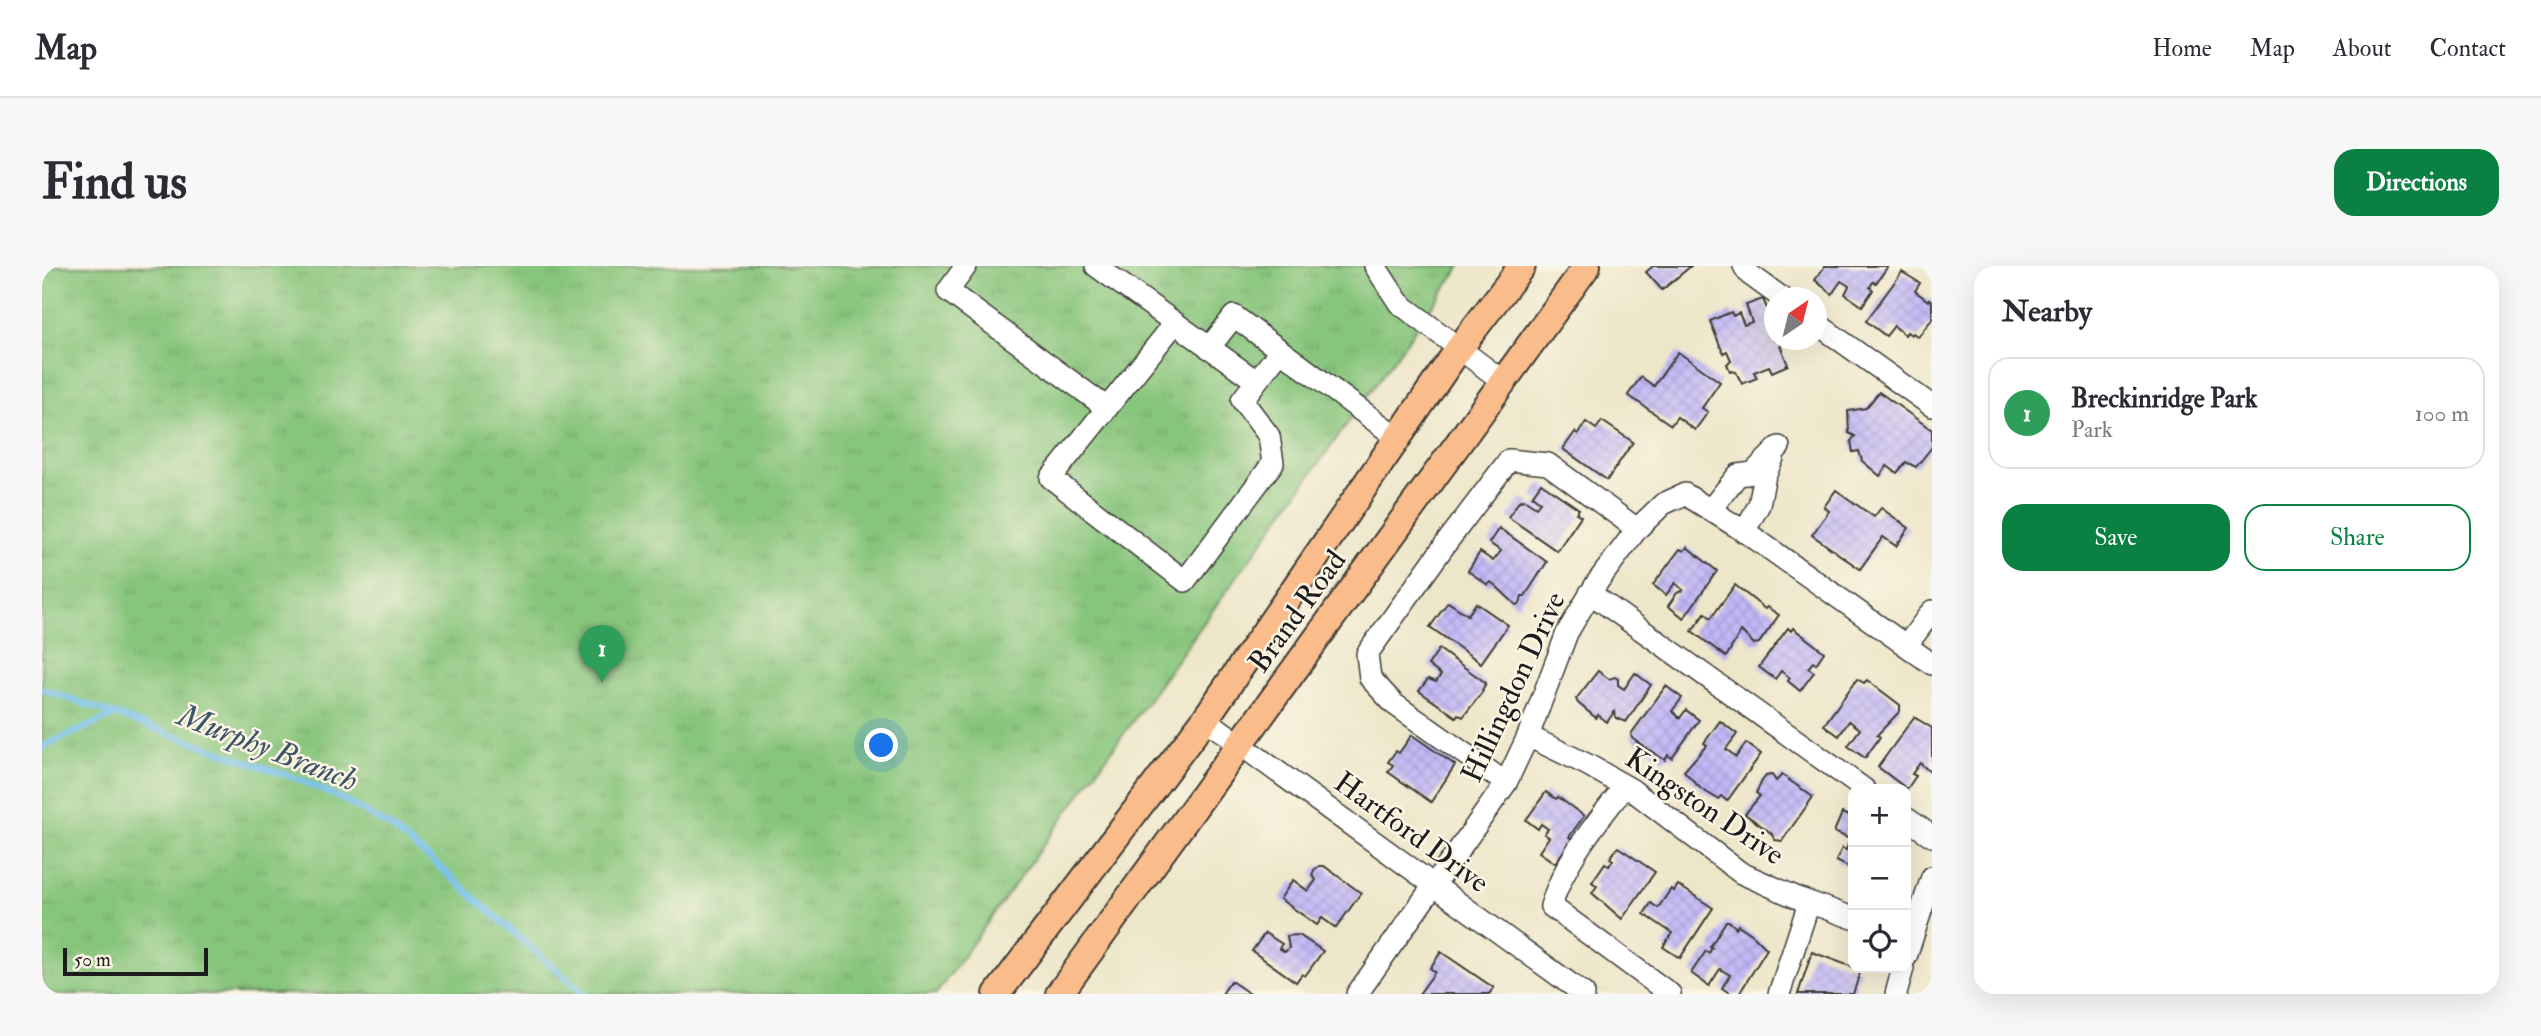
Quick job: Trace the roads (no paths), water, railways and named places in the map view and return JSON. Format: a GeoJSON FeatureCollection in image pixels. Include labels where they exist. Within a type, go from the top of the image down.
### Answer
{"type":"FeatureCollection","features":[{"type":"Feature","properties":{"kind":"main road","name":"Brand Road"},"geometry":{"type":"LineString","coordinates":[[997,994],[1205,719],[1458,350],[1522,266]]}},
{"type":"Feature","properties":{"kind":"main road","name":"Brand Road"},"geometry":{"type":"LineString","coordinates":[[1059,994],[1587,266]]}},
{"type":"Feature","properties":{"kind":"street"},"geometry":{"type":"LineString","coordinates":[[966,266],[948,291],[1107,408]]}},
{"type":"Feature","properties":{"kind":"street"},"geometry":{"type":"LineString","coordinates":[[1096,266],[1256,382]]}},
{"type":"Feature","properties":{"kind":"street"},"geometry":{"type":"LineString","coordinates":[[1375,266],[1399,303],[1504,382]]}},
{"type":"Feature","properties":{"kind":"street"},"geometry":{"type":"LineString","coordinates":[[1744,266],[1749,274],[1767,287]]}},
{"type":"Feature","properties":{"kind":"street"},"geometry":{"type":"LineString","coordinates":[[1209,348],[1234,316],[1398,438]]}},
{"type":"Feature","properties":{"kind":"street"},"geometry":{"type":"LineString","coordinates":[[1175,323],[1051,478],[1185,580],[1273,463],[1269,436],[1242,400],[1280,351]]}},
{"type":"Feature","properties":{"kind":"street"},"geometry":{"type":"LineString","coordinates":[[1827,331],[1932,406]]}},
{"type":"Feature","properties":{"kind":"street"},"geometry":{"type":"LineString","coordinates":[[1710,510],[1738,475],[1753,473],[1779,447],[1765,475],[1759,505],[1744,532]]}},
{"type":"Feature","properties":{"kind":"street"},"geometry":{"type":"LineString","coordinates":[[1506,783],[1394,705],[1370,678],[1367,654],[1447,541],[1509,460],[1548,464],[1637,530]]}},
{"type":"Feature","properties":{"kind":"street","name":"Hillingdon Drive"},"geometry":{"type":"LineString","coordinates":[[1357,994],[1506,783],[1528,736],[1567,633],[1590,593],[1637,530],[1663,504],[1685,494],[1744,532],[1932,664]]}},
{"type":"Feature","properties":{"kind":"street"},"geometry":{"type":"LineString","coordinates":[[1590,593],[1857,784]]}},
{"type":"Feature","properties":{"kind":"street"},"geometry":{"type":"LineString","coordinates":[[1907,645],[1932,611]]}},
{"type":"Feature","properties":{"kind":"street","name":"Hartford Drive"},"geometry":{"type":"LineString","coordinates":[[1205,719],[1584,994]]}},
{"type":"Feature","properties":{"kind":"street","name":"Kingston Drive"},"geometry":{"type":"LineString","coordinates":[[1528,736],[1625,786],[1741,873],[1809,903],[1848,916]]}},
{"type":"Feature","properties":{"kind":"street"},"geometry":{"type":"LineString","coordinates":[[1625,786],[1600,818],[1558,882],[1550,906],[1671,994]]}},
{"type":"Feature","properties":{"kind":"street"},"geometry":{"type":"LineString","coordinates":[[1911,821],[1932,836]]}},
{"type":"Feature","properties":{"kind":"street"},"geometry":{"type":"LineString","coordinates":[[1917,932],[1932,877]]}},
{"type":"Feature","properties":{"kind":"street"},"geometry":{"type":"LineString","coordinates":[[1779,994],[1809,903]]}},
{"type":"Feature","properties":{"kind":"street"},"geometry":{"type":"LineString","coordinates":[[1896,994],[1902,973]]}},
{"type":"Feature","properties":{"kind":"waterway","name":"Murphy Branch"},"geometry":{"type":"LineString","coordinates":[[42,689],[303,781],[348,802],[390,827],[434,862],[584,994]]}},
{"type":"Feature","properties":{"kind":"waterway"},"geometry":{"type":"LineString","coordinates":[[42,750],[45,745],[115,715]]}},
{"type":"Feature","properties":{"kind":"place","name":"Breckinridge Park"},"geometry":{"type":"Point","coordinates":[602,683]}}]}
